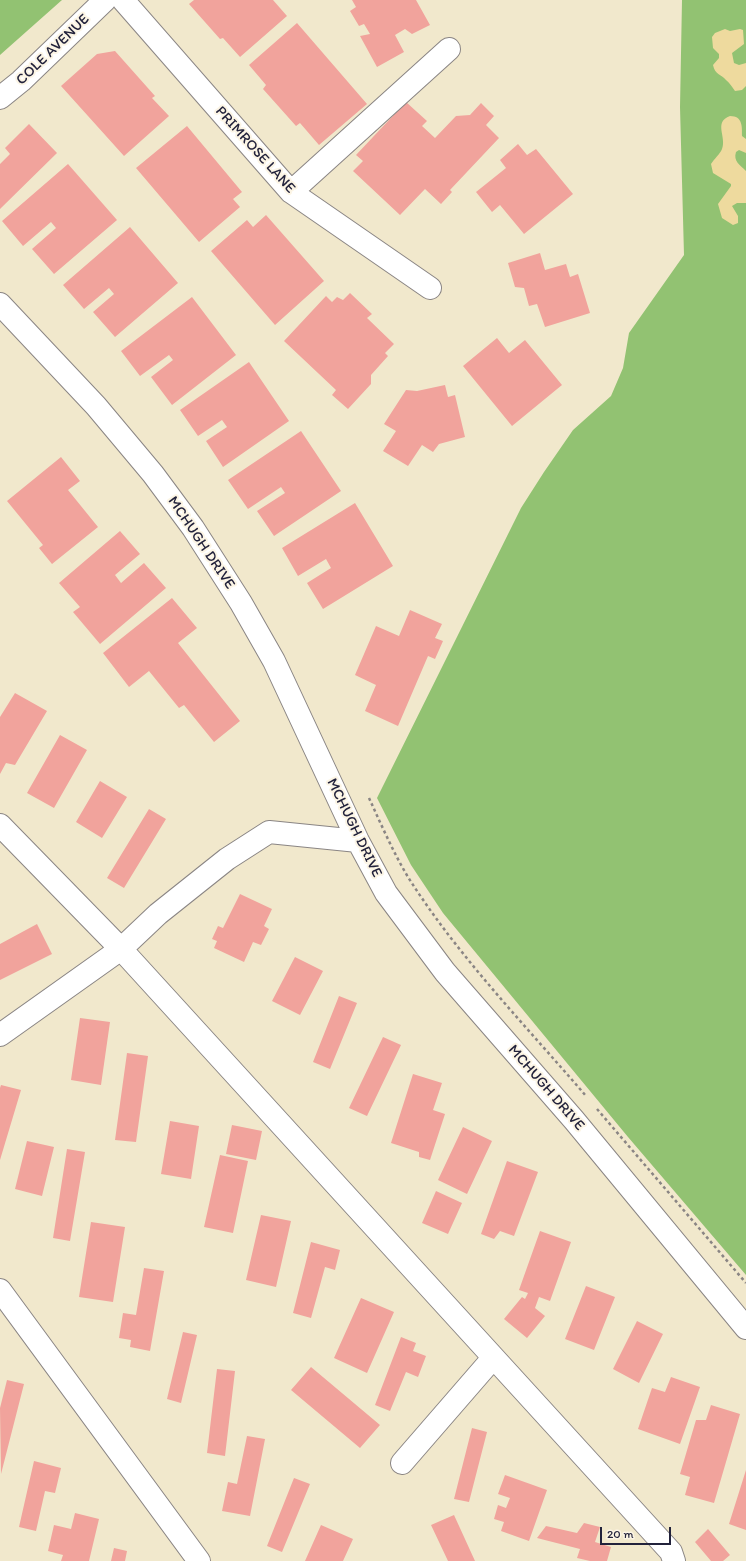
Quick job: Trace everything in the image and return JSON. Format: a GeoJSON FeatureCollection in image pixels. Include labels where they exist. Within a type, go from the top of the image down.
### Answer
{"type":"FeatureCollection","features":[{"type":"Feature","properties":{"kind":"street","name":"COLE AVENUE"},"geometry":{"type":"LineString","coordinates":[[0,98],[21,82],[105,0]]}},
{"type":"Feature","properties":{"kind":"street","name":"PRIMROSE LANE"},"geometry":{"type":"LineString","coordinates":[[123,0],[291,192],[430,288]]}},
{"type":"Feature","properties":{"kind":"street"},"geometry":{"type":"LineString","coordinates":[[291,192],[449,50]]}},
{"type":"Feature","properties":{"kind":"street","name":"MCHUGH DRIVE"},"geometry":{"type":"LineString","coordinates":[[0,304],[96,406],[153,474],[193,528],[241,603],[274,661],[358,841],[386,893],[445,972],[574,1120],[746,1328]]}},
{"type":"Feature","properties":{"kind":"street"},"geometry":{"type":"LineString","coordinates":[[0,826],[121,949],[671,1552],[674,1561]]}},
{"type":"Feature","properties":{"kind":"street"},"geometry":{"type":"LineString","coordinates":[[0,1036],[121,949],[158,914],[227,859],[269,832],[358,841]]}},
{"type":"Feature","properties":{"kind":"street"},"geometry":{"type":"LineString","coordinates":[[0,1290],[199,1561]]}},
{"type":"Feature","properties":{"kind":"street"},"geometry":{"type":"LineString","coordinates":[[402,1463],[493,1358]]}},
{"type":"Feature","properties":{"kind":"path"},"geometry":{"type":"LineString","coordinates":[[369,798],[408,876],[437,920],[465,956],[590,1100]]}},
{"type":"Feature","properties":{"kind":"path"},"geometry":{"type":"LineString","coordinates":[[595,1106],[746,1283]]}},
{"type":"Feature","properties":{"kind":"green space"},"geometry":{"type":"Polygon","coordinates":[[[0,0],[62,0],[0,55],[0,0]]]}},
{"type":"Feature","properties":{"kind":"green space"},"geometry":{"type":"Polygon","coordinates":[[[682,0],[746,0],[746,1275],[628,1137],[443,913],[411,865],[377,798],[521,508],[573,430],[611,396],[623,368],[629,333],[684,255],[680,107],[682,0]]]}},
{"type":"Feature","properties":{"kind":"sand"},"geometry":{"type":"Polygon","coordinates":[[[725,29],[730,31],[740,29],[743,30],[744,44],[732,53],[734,63],[739,65],[746,63],[746,86],[742,90],[735,91],[729,82],[717,73],[713,65],[719,58],[719,54],[713,48],[712,37],[715,33],[725,29]]]}},
{"type":"Feature","properties":{"kind":"sand"},"geometry":{"type":"Polygon","coordinates":[[[730,116],[734,116],[740,120],[742,126],[742,136],[746,139],[746,153],[739,150],[736,152],[735,158],[746,171],[746,203],[737,203],[732,206],[738,216],[738,223],[733,225],[722,218],[718,204],[731,184],[713,173],[711,164],[722,149],[722,122],[730,116]]]}},
{"type":"Feature","properties":{"kind":"building"},"geometry":{"type":"Polygon","coordinates":[[[194,0],[273,0],[287,16],[240,57],[223,38],[220,39],[189,4],[194,0]]]}},
{"type":"Feature","properties":{"kind":"building"},"geometry":{"type":"Polygon","coordinates":[[[352,0],[416,0],[430,25],[412,34],[405,29],[395,35],[404,52],[377,67],[360,36],[370,34],[364,24],[359,26],[350,11],[356,7],[352,0]]]}},
{"type":"Feature","properties":{"kind":"building"},"geometry":{"type":"Polygon","coordinates":[[[297,23],[367,104],[319,145],[300,123],[296,126],[263,89],[266,85],[249,65],[297,23]]]}},
{"type":"Feature","properties":{"kind":"building"},"geometry":{"type":"Polygon","coordinates":[[[115,51],[155,96],[152,98],[169,116],[124,156],[61,86],[97,54],[115,51]]]}},
{"type":"Feature","properties":{"kind":"building"},"geometry":{"type":"Polygon","coordinates":[[[406,102],[427,121],[422,126],[435,138],[456,116],[470,115],[481,103],[494,116],[486,125],[499,138],[450,190],[452,192],[441,204],[425,189],[400,215],[353,171],[363,161],[356,155],[406,102]]]}},
{"type":"Feature","properties":{"kind":"building"},"geometry":{"type":"Polygon","coordinates":[[[29,124],[57,153],[0,209],[0,164],[10,154],[5,148],[29,124]]]}},
{"type":"Feature","properties":{"kind":"building"},"geometry":{"type":"Polygon","coordinates":[[[187,126],[242,192],[233,199],[240,207],[199,242],[136,168],[187,126]]]}},
{"type":"Feature","properties":{"kind":"building"},"geometry":{"type":"Polygon","coordinates":[[[518,144],[527,155],[536,149],[573,194],[524,234],[500,205],[492,212],[476,192],[506,168],[500,160],[518,144]]]}},
{"type":"Feature","properties":{"kind":"building"},"geometry":{"type":"Polygon","coordinates":[[[68,164],[117,220],[54,274],[32,249],[56,228],[51,222],[23,246],[2,221],[68,164]]]}},
{"type":"Feature","properties":{"kind":"building"},"geometry":{"type":"Polygon","coordinates":[[[266,215],[324,281],[275,325],[211,251],[247,220],[253,227],[266,215]]]}},
{"type":"Feature","properties":{"kind":"building"},"geometry":{"type":"Polygon","coordinates":[[[130,227],[178,283],[115,337],[93,312],[114,294],[109,288],[84,309],[63,285],[130,227]]]}},
{"type":"Feature","properties":{"kind":"building"},"geometry":{"type":"Polygon","coordinates":[[[540,253],[545,270],[566,264],[570,277],[578,274],[590,313],[545,327],[537,304],[529,306],[524,288],[515,287],[508,263],[540,253]]]}},
{"type":"Feature","properties":{"kind":"building"},"geometry":{"type":"Polygon","coordinates":[[[350,293],[372,314],[367,318],[394,344],[385,353],[388,356],[371,375],[371,384],[348,409],[332,395],[336,390],[284,341],[326,296],[332,302],[337,297],[343,300],[350,293]]]}},
{"type":"Feature","properties":{"kind":"building"},"geometry":{"type":"Polygon","coordinates":[[[192,297],[236,355],[172,405],[151,377],[173,360],[169,355],[140,376],[121,351],[192,297]]]}},
{"type":"Feature","properties":{"kind":"building"},"geometry":{"type":"Polygon","coordinates":[[[497,338],[509,353],[525,340],[562,385],[512,426],[463,366],[497,338]]]}},
{"type":"Feature","properties":{"kind":"building"},"geometry":{"type":"Polygon","coordinates":[[[249,362],[289,421],[223,467],[206,441],[227,427],[222,420],[198,436],[180,410],[249,362]]]}},
{"type":"Feature","properties":{"kind":"building"},"geometry":{"type":"Polygon","coordinates":[[[445,385],[448,397],[455,395],[465,437],[439,444],[433,452],[422,445],[408,466],[383,451],[396,431],[384,424],[406,390],[417,391],[445,385]]]}},
{"type":"Feature","properties":{"kind":"building"},"geometry":{"type":"Polygon","coordinates":[[[301,431],[341,491],[274,536],[257,511],[285,493],[281,487],[248,509],[228,480],[301,431]]]}},
{"type":"Feature","properties":{"kind":"building"},"geometry":{"type":"Polygon","coordinates":[[[61,457],[80,481],[68,490],[98,527],[52,564],[39,548],[43,545],[7,501],[61,457]]]}},
{"type":"Feature","properties":{"kind":"building"},"geometry":{"type":"Polygon","coordinates":[[[355,503],[393,566],[323,609],[307,583],[331,568],[326,559],[298,576],[282,548],[355,503]]]}},
{"type":"Feature","properties":{"kind":"building"},"geometry":{"type":"Polygon","coordinates":[[[120,531],[140,554],[115,575],[121,583],[144,563],[166,588],[100,644],[73,612],[80,607],[59,583],[120,531]]]}},
{"type":"Feature","properties":{"kind":"building"},"geometry":{"type":"Polygon","coordinates":[[[172,598],[197,628],[178,643],[240,721],[214,742],[184,705],[179,708],[149,671],[129,687],[103,653],[172,598]]]}},
{"type":"Feature","properties":{"kind":"building"},"geometry":{"type":"Polygon","coordinates":[[[410,610],[442,624],[435,638],[443,641],[435,659],[428,656],[398,726],[365,711],[376,685],[355,675],[376,626],[399,636],[410,610]]]}},
{"type":"Feature","properties":{"kind":"building"},"geometry":{"type":"Polygon","coordinates":[[[15,693],[47,711],[15,765],[6,763],[0,774],[0,717],[15,693]]]}},
{"type":"Feature","properties":{"kind":"building"},"geometry":{"type":"Polygon","coordinates":[[[60,735],[87,750],[54,808],[27,793],[60,735]]]}},
{"type":"Feature","properties":{"kind":"building"},"geometry":{"type":"Polygon","coordinates":[[[100,781],[127,797],[102,838],[76,822],[100,781]]]}},
{"type":"Feature","properties":{"kind":"building"},"geometry":{"type":"Polygon","coordinates":[[[149,809],[166,819],[124,888],[107,878],[149,809]]]}},
{"type":"Feature","properties":{"kind":"building"},"geometry":{"type":"Polygon","coordinates":[[[240,894],[272,909],[264,926],[269,929],[261,945],[253,942],[244,962],[214,948],[217,941],[212,939],[218,926],[223,928],[240,894]]]}},
{"type":"Feature","properties":{"kind":"building"},"geometry":{"type":"Polygon","coordinates":[[[37,924],[52,954],[0,980],[0,944],[37,924]]]}},
{"type":"Feature","properties":{"kind":"building"},"geometry":{"type":"Polygon","coordinates":[[[295,957],[323,971],[300,1015],[272,1001],[295,957]]]}},
{"type":"Feature","properties":{"kind":"building"},"geometry":{"type":"Polygon","coordinates":[[[339,996],[357,1003],[330,1069],[313,1062],[339,996]]]}},
{"type":"Feature","properties":{"kind":"building"},"geometry":{"type":"Polygon","coordinates":[[[80,1018],[110,1022],[101,1085],[71,1080],[80,1018]]]}},
{"type":"Feature","properties":{"kind":"building"},"geometry":{"type":"Polygon","coordinates":[[[383,1037],[401,1045],[367,1116],[349,1108],[383,1037]]]}},
{"type":"Feature","properties":{"kind":"building"},"geometry":{"type":"Polygon","coordinates":[[[127,1053],[148,1056],[136,1142],[115,1140],[127,1053]]]}},
{"type":"Feature","properties":{"kind":"building"},"geometry":{"type":"Polygon","coordinates":[[[413,1074],[442,1083],[433,1110],[445,1114],[430,1160],[419,1157],[419,1152],[391,1143],[413,1074]]]}},
{"type":"Feature","properties":{"kind":"building"},"geometry":{"type":"Polygon","coordinates":[[[1,1085],[21,1090],[0,1160],[0,1088],[1,1085]]]}},
{"type":"Feature","properties":{"kind":"building"},"geometry":{"type":"Polygon","coordinates":[[[170,1121],[199,1126],[191,1179],[161,1174],[170,1121]]]}},
{"type":"Feature","properties":{"kind":"building"},"geometry":{"type":"Polygon","coordinates":[[[232,1125],[262,1131],[256,1160],[226,1154],[232,1125]]]}},
{"type":"Feature","properties":{"kind":"building"},"geometry":{"type":"Polygon","coordinates":[[[463,1127],[492,1141],[467,1194],[438,1180],[463,1127]]]}},
{"type":"Feature","properties":{"kind":"building"},"geometry":{"type":"Polygon","coordinates":[[[27,1141],[54,1147],[42,1196],[15,1189],[27,1141]]]}},
{"type":"Feature","properties":{"kind":"building"},"geometry":{"type":"Polygon","coordinates":[[[67,1149],[85,1152],[70,1241],[53,1238],[67,1149]]]}},
{"type":"Feature","properties":{"kind":"building"},"geometry":{"type":"Polygon","coordinates":[[[220,1155],[248,1161],[233,1233],[204,1227],[220,1155]]]}},
{"type":"Feature","properties":{"kind":"building"},"geometry":{"type":"Polygon","coordinates":[[[507,1161],[538,1172],[514,1236],[500,1231],[494,1239],[481,1234],[507,1161]]]}},
{"type":"Feature","properties":{"kind":"building"},"geometry":{"type":"Polygon","coordinates":[[[436,1191],[462,1203],[448,1234],[422,1223],[436,1191]]]}},
{"type":"Feature","properties":{"kind":"building"},"geometry":{"type":"Polygon","coordinates":[[[261,1215],[291,1221],[276,1287],[246,1280],[261,1215]]]}},
{"type":"Feature","properties":{"kind":"building"},"geometry":{"type":"Polygon","coordinates":[[[91,1222],[125,1227],[113,1302],[79,1297],[91,1222]]]}},
{"type":"Feature","properties":{"kind":"building"},"geometry":{"type":"Polygon","coordinates":[[[540,1231],[571,1242],[550,1301],[539,1297],[535,1308],[545,1316],[527,1338],[504,1319],[522,1297],[525,1299],[528,1293],[519,1290],[540,1231]]]}},
{"type":"Feature","properties":{"kind":"building"},"geometry":{"type":"Polygon","coordinates":[[[311,1242],[340,1250],[335,1270],[325,1267],[311,1318],[293,1313],[311,1242]]]}},
{"type":"Feature","properties":{"kind":"building"},"geometry":{"type":"Polygon","coordinates":[[[144,1268],[164,1271],[150,1351],[130,1347],[131,1340],[119,1338],[123,1313],[136,1315],[144,1268]]]}},
{"type":"Feature","properties":{"kind":"building"},"geometry":{"type":"Polygon","coordinates":[[[586,1286],[615,1297],[594,1350],[565,1339],[586,1286]]]}},
{"type":"Feature","properties":{"kind":"building"},"geometry":{"type":"Polygon","coordinates":[[[361,1298],[394,1312],[367,1373],[334,1358],[361,1298]]]}},
{"type":"Feature","properties":{"kind":"building"},"geometry":{"type":"Polygon","coordinates":[[[637,1321],[663,1334],[639,1383],[613,1369],[637,1321]]]}},
{"type":"Feature","properties":{"kind":"building"},"geometry":{"type":"Polygon","coordinates":[[[183,1332],[197,1335],[181,1403],[167,1399],[183,1332]]]}},
{"type":"Feature","properties":{"kind":"building"},"geometry":{"type":"Polygon","coordinates":[[[401,1337],[416,1343],[413,1351],[426,1356],[418,1377],[406,1372],[390,1411],[375,1405],[401,1337]]]}},
{"type":"Feature","properties":{"kind":"building"},"geometry":{"type":"Polygon","coordinates":[[[311,1367],[380,1425],[360,1448],[291,1390],[311,1367]]]}},
{"type":"Feature","properties":{"kind":"building"},"geometry":{"type":"Polygon","coordinates":[[[217,1369],[235,1371],[225,1456],[207,1453],[217,1369]]]}},
{"type":"Feature","properties":{"kind":"building"},"geometry":{"type":"Polygon","coordinates":[[[671,1377],[700,1387],[680,1444],[638,1429],[652,1388],[665,1392],[671,1377]]]}},
{"type":"Feature","properties":{"kind":"building"},"geometry":{"type":"Polygon","coordinates":[[[7,1380],[24,1384],[1,1474],[0,1408],[7,1380]]]}},
{"type":"Feature","properties":{"kind":"building"},"geometry":{"type":"Polygon","coordinates":[[[711,1405],[740,1414],[714,1503],[685,1495],[690,1477],[680,1474],[696,1420],[706,1420],[711,1405]]]}},
{"type":"Feature","properties":{"kind":"building"},"geometry":{"type":"Polygon","coordinates":[[[472,1428],[487,1432],[469,1502],[454,1499],[472,1428]]]}},
{"type":"Feature","properties":{"kind":"building"},"geometry":{"type":"Polygon","coordinates":[[[247,1436],[265,1439],[250,1516],[222,1511],[228,1482],[237,1484],[247,1436]]]}},
{"type":"Feature","properties":{"kind":"building"},"geometry":{"type":"Polygon","coordinates":[[[34,1461],[61,1468],[55,1493],[45,1491],[36,1531],[19,1527],[34,1461]]]}},
{"type":"Feature","properties":{"kind":"building"},"geometry":{"type":"Polygon","coordinates":[[[746,1470],[746,1530],[729,1524],[746,1470]]]}},
{"type":"Feature","properties":{"kind":"building"},"geometry":{"type":"Polygon","coordinates":[[[505,1475],[547,1490],[529,1541],[501,1531],[504,1522],[494,1519],[498,1505],[506,1508],[510,1498],[498,1494],[505,1475]]]}},
{"type":"Feature","properties":{"kind":"building"},"geometry":{"type":"Polygon","coordinates":[[[294,1478],[310,1484],[282,1552],[267,1546],[294,1478]]]}},
{"type":"Feature","properties":{"kind":"building"},"geometry":{"type":"Polygon","coordinates":[[[75,1513],[99,1519],[89,1561],[61,1561],[63,1555],[48,1551],[54,1525],[71,1529],[75,1513]]]}},
{"type":"Feature","properties":{"kind":"building"},"geometry":{"type":"Polygon","coordinates":[[[454,1515],[475,1561],[448,1561],[431,1525],[454,1515]]]}},
{"type":"Feature","properties":{"kind":"building"},"geometry":{"type":"Polygon","coordinates":[[[584,1523],[600,1527],[595,1542],[611,1547],[607,1561],[590,1561],[577,1558],[580,1549],[537,1538],[546,1526],[577,1533],[584,1523]]]}},
{"type":"Feature","properties":{"kind":"building"},"geometry":{"type":"Polygon","coordinates":[[[321,1525],[353,1539],[343,1561],[305,1561],[321,1525]]]}},
{"type":"Feature","properties":{"kind":"building"},"geometry":{"type":"Polygon","coordinates":[[[708,1529],[730,1555],[723,1561],[711,1561],[695,1542],[708,1529]]]}},
{"type":"Feature","properties":{"kind":"building"},"geometry":{"type":"Polygon","coordinates":[[[114,1548],[127,1551],[125,1561],[111,1561],[114,1548]]]}}]}
